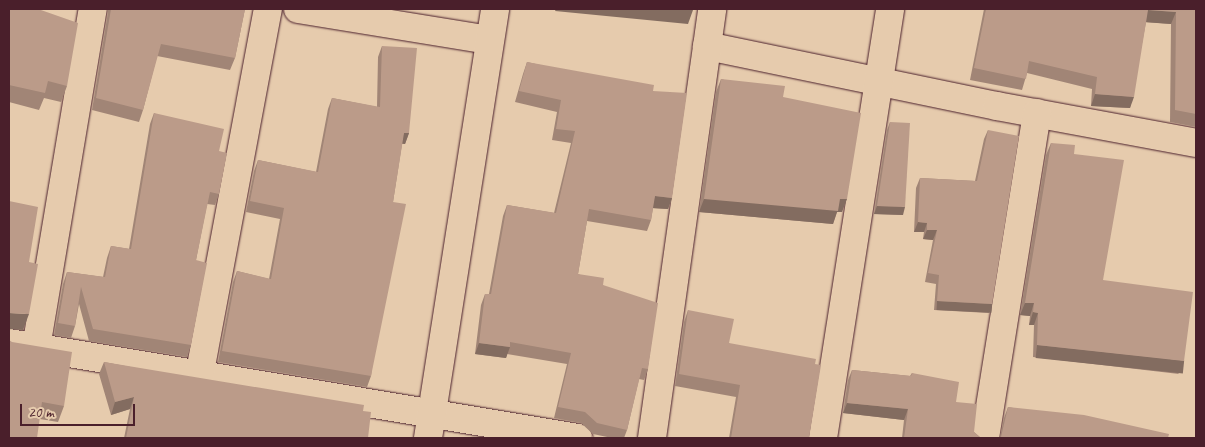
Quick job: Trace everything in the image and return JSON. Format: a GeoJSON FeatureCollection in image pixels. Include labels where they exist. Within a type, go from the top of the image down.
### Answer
{"type":"FeatureCollection","features":[{"type":"Feature","properties":{"kind":"street"},"geometry":{"type":"LineString","coordinates":[[36,348],[93,9]]}},
{"type":"Feature","properties":{"kind":"street"},"geometry":{"type":"LineString","coordinates":[[199,377],[268,9]]}},
{"type":"Feature","properties":{"kind":"street"},"geometry":{"type":"LineString","coordinates":[[298,9],[489,40]]}},
{"type":"Feature","properties":{"kind":"street"},"geometry":{"type":"LineString","coordinates":[[430,427],[495,9]]}},
{"type":"Feature","properties":{"kind":"street"},"geometry":{"type":"LineString","coordinates":[[652,438],[712,9]]}},
{"type":"Feature","properties":{"kind":"street"},"geometry":{"type":"LineString","coordinates":[[823,438],[890,9]]}},
{"type":"Feature","properties":{"kind":"street"},"geometry":{"type":"LineString","coordinates":[[707,46],[1037,113],[1196,143]]}},
{"type":"Feature","properties":{"kind":"street"},"geometry":{"type":"LineString","coordinates":[[985,438],[1037,113]]}},
{"type":"Feature","properties":{"kind":"street"},"geometry":{"type":"LineString","coordinates":[[9,343],[199,377],[430,427],[578,438]]}},
{"type":"Feature","properties":{"kind":"building"},"geometry":{"type":"Polygon","coordinates":[[[9,9],[38,9],[78,23],[67,86],[48,81],[45,93],[9,85],[9,9]]]}},
{"type":"Feature","properties":{"kind":"building"},"geometry":{"type":"Polygon","coordinates":[[[111,9],[245,9],[235,58],[161,44],[143,110],[96,98],[111,9]]]}},
{"type":"Feature","properties":{"kind":"building"},"geometry":{"type":"Polygon","coordinates":[[[986,9],[1196,9],[1196,114],[1175,110],[1176,12],[1148,10],[1134,97],[1095,94],[1097,77],[1029,61],[1026,79],[974,68],[986,9]]]}},
{"type":"Feature","properties":{"kind":"building"},"geometry":{"type":"Polygon","coordinates":[[[382,46],[417,48],[409,133],[404,133],[393,202],[406,204],[371,376],[222,351],[237,271],[271,279],[284,208],[250,201],[258,160],[318,172],[332,98],[380,107],[382,46]]]}},
{"type":"Feature","properties":{"kind":"building"},"geometry":{"type":"Polygon","coordinates":[[[527,62],[654,85],[653,91],[687,93],[672,198],[655,196],[651,220],[589,209],[578,274],[604,278],[603,285],[658,303],[648,369],[642,368],[627,430],[597,423],[585,412],[558,407],[571,353],[510,342],[510,347],[479,343],[485,294],[491,294],[507,205],[556,213],[575,131],[556,129],[561,100],[519,91],[527,62]]]}},
{"type":"Feature","properties":{"kind":"building"},"geometry":{"type":"Polygon","coordinates":[[[721,79],[785,86],[783,97],[861,113],[847,199],[840,199],[838,211],[704,199],[721,79]]]}},
{"type":"Feature","properties":{"kind":"building"},"geometry":{"type":"Polygon","coordinates":[[[154,113],[224,129],[219,151],[227,153],[219,194],[210,192],[196,260],[207,263],[191,345],[93,329],[81,287],[75,326],[58,323],[67,272],[105,277],[111,246],[131,249],[154,113]]]}},
{"type":"Feature","properties":{"kind":"building"},"geometry":{"type":"Polygon","coordinates":[[[890,122],[910,123],[905,207],[877,206],[890,122]]]}},
{"type":"Feature","properties":{"kind":"building"},"geometry":{"type":"Polygon","coordinates":[[[988,130],[1019,136],[992,304],[937,301],[939,275],[928,273],[937,230],[927,230],[927,223],[918,222],[920,178],[977,181],[988,130]]]}},
{"type":"Feature","properties":{"kind":"building"},"geometry":{"type":"Polygon","coordinates":[[[1051,143],[1075,145],[1074,154],[1124,160],[1103,280],[1193,292],[1184,361],[1037,345],[1038,313],[1033,312],[1034,303],[1025,303],[1051,143]]]}},
{"type":"Feature","properties":{"kind":"building"},"geometry":{"type":"Polygon","coordinates":[[[9,201],[38,207],[29,262],[38,264],[29,314],[9,313],[9,201]]]}},
{"type":"Feature","properties":{"kind":"building"},"geometry":{"type":"Polygon","coordinates":[[[688,310],[734,319],[729,343],[816,359],[815,364],[821,365],[809,438],[731,438],[740,385],[679,374],[688,310]]]}},
{"type":"Feature","properties":{"kind":"building"},"geometry":{"type":"Polygon","coordinates":[[[9,340],[72,352],[64,406],[42,402],[37,438],[9,438],[9,340]]]}},
{"type":"Feature","properties":{"kind":"building"},"geometry":{"type":"Polygon","coordinates":[[[104,362],[364,405],[363,411],[371,412],[368,438],[126,438],[134,397],[115,402],[104,362]]]}},
{"type":"Feature","properties":{"kind":"building"},"geometry":{"type":"Polygon","coordinates":[[[852,370],[911,376],[912,373],[959,382],[956,402],[977,404],[974,432],[981,438],[904,438],[908,409],[847,403],[852,370]]]}},
{"type":"Feature","properties":{"kind":"building"},"geometry":{"type":"Polygon","coordinates":[[[1008,407],[1084,415],[1169,434],[1168,438],[997,438],[1001,437],[1008,407]]]}}]}
